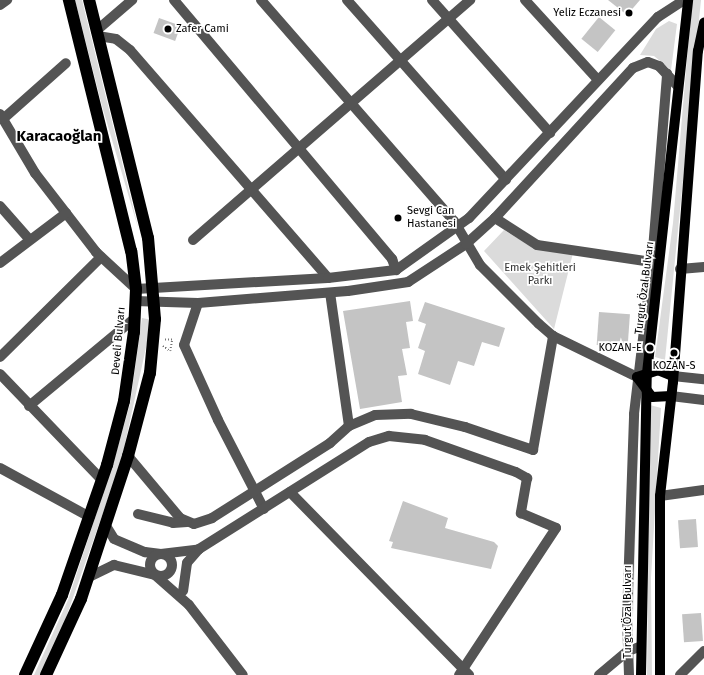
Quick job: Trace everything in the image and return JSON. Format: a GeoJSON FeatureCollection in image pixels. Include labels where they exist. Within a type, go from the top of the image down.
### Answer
{"type":"FeatureCollection","features":[{"type":"Feature","properties":{"kind":"highway","name":"Develi Bulvarı"},"geometry":{"type":"LineString","coordinates":[[25,675],[62,595],[102,480],[124,401],[135,318],[135,295],[131,251],[69,0]]}},
{"type":"Feature","properties":{"kind":"highway"},"geometry":{"type":"LineString","coordinates":[[46,675],[89,577],[128,456],[150,373],[155,303],[155,290],[148,238],[89,0]]}},
{"type":"Feature","properties":{"kind":"main road","name":"Turgut Özal Bulvarı"},"geometry":{"type":"LineString","coordinates":[[641,675],[639,647],[646,390],[642,375],[688,0]]}},
{"type":"Feature","properties":{"kind":"main road"},"geometry":{"type":"LineString","coordinates":[[660,675],[660,496],[673,376],[680,269],[704,23]]}},
{"type":"Feature","properties":{"kind":"main road"},"geometry":{"type":"LineString","coordinates":[[642,375],[662,370],[673,376]]}},
{"type":"Feature","properties":{"kind":"main road"},"geometry":{"type":"LineString","coordinates":[[646,390],[659,399],[671,396]]}},
{"type":"Feature","properties":{"kind":"street"},"geometry":{"type":"LineString","coordinates":[[0,5],[7,0]]}},
{"type":"Feature","properties":{"kind":"street"},"geometry":{"type":"LineString","coordinates":[[132,0],[97,33],[116,39],[130,50],[328,278]]}},
{"type":"Feature","properties":{"kind":"street"},"geometry":{"type":"LineString","coordinates":[[174,0],[301,149],[392,259],[396,270]]}},
{"type":"Feature","properties":{"kind":"street"},"geometry":{"type":"LineString","coordinates":[[261,0],[354,103],[456,226],[480,265],[553,336],[642,375]]}},
{"type":"Feature","properties":{"kind":"street"},"geometry":{"type":"LineString","coordinates":[[347,0],[506,180]]}},
{"type":"Feature","properties":{"kind":"street"},"geometry":{"type":"LineString","coordinates":[[432,0],[550,133]]}},
{"type":"Feature","properties":{"kind":"street"},"geometry":{"type":"LineString","coordinates":[[193,240],[301,149],[470,0]]}},
{"type":"Feature","properties":{"kind":"street"},"geometry":{"type":"LineString","coordinates":[[525,0],[598,80]]}},
{"type":"Feature","properties":{"kind":"street"},"geometry":{"type":"LineString","coordinates":[[135,295],[155,290],[328,278],[396,270],[456,226],[506,180],[658,17],[684,0]]}},
{"type":"Feature","properties":{"kind":"street"},"geometry":{"type":"LineString","coordinates":[[66,63],[2,116],[35,173],[101,257],[135,295],[155,303],[198,303],[330,293],[408,282],[466,244],[495,218],[634,68],[648,62],[659,66],[677,85]]}},
{"type":"Feature","properties":{"kind":"street","name":"Turgut Özal Bulvarı"},"geometry":{"type":"LineString","coordinates":[[629,675],[630,490],[642,375],[667,74]]}},
{"type":"Feature","properties":{"kind":"street"},"geometry":{"type":"LineString","coordinates":[[0,206],[29,239]]}},
{"type":"Feature","properties":{"kind":"street"},"geometry":{"type":"LineString","coordinates":[[0,263],[29,239],[66,213]]}},
{"type":"Feature","properties":{"kind":"street"},"geometry":{"type":"LineString","coordinates":[[495,218],[537,246],[652,262]]}},
{"type":"Feature","properties":{"kind":"street"},"geometry":{"type":"LineString","coordinates":[[0,357],[101,257]]}},
{"type":"Feature","properties":{"kind":"street"},"geometry":{"type":"LineString","coordinates":[[680,269],[704,267]]}},
{"type":"Feature","properties":{"kind":"street"},"geometry":{"type":"LineString","coordinates":[[330,293],[349,426]]}},
{"type":"Feature","properties":{"kind":"street"},"geometry":{"type":"LineString","coordinates":[[198,303],[184,345],[254,492],[264,509]]}},
{"type":"Feature","properties":{"kind":"street"},"geometry":{"type":"LineString","coordinates":[[29,406],[135,318]]}},
{"type":"Feature","properties":{"kind":"street"},"geometry":{"type":"LineString","coordinates":[[138,514],[173,523],[212,518],[330,444],[349,426],[375,415],[411,414],[465,427],[533,450],[553,336]]}},
{"type":"Feature","properties":{"kind":"street"},"geometry":{"type":"LineString","coordinates":[[0,374],[29,406],[102,480]]}},
{"type":"Feature","properties":{"kind":"street"},"geometry":{"type":"LineString","coordinates":[[673,376],[704,379]]}},
{"type":"Feature","properties":{"kind":"street"},"geometry":{"type":"LineString","coordinates":[[671,396],[704,400]]}},
{"type":"Feature","properties":{"kind":"street"},"geometry":{"type":"LineString","coordinates":[[184,591],[187,563],[199,549],[369,442],[389,436],[425,440],[516,472],[527,478],[521,513],[556,528],[464,673],[290,492]]}},
{"type":"Feature","properties":{"kind":"street"},"geometry":{"type":"LineString","coordinates":[[128,456],[187,522]]}},
{"type":"Feature","properties":{"kind":"street"},"geometry":{"type":"LineString","coordinates":[[0,468],[90,517]]}},
{"type":"Feature","properties":{"kind":"street"},"geometry":{"type":"LineString","coordinates":[[660,496],[704,490]]}},
{"type":"Feature","properties":{"kind":"street"},"geometry":{"type":"LineString","coordinates":[[106,526],[114,538],[126,545],[161,554],[170,559],[189,605]]}},
{"type":"Feature","properties":{"kind":"street"},"geometry":{"type":"LineString","coordinates":[[199,549],[161,554],[150,562],[155,575],[189,605],[243,675]]}},
{"type":"Feature","properties":{"kind":"street"},"geometry":{"type":"LineString","coordinates":[[89,577],[114,565],[155,575],[166,575],[172,566]]}},
{"type":"Feature","properties":{"kind":"street"},"geometry":{"type":"LineString","coordinates":[[599,675],[628,651],[639,647]]}},
{"type":"Feature","properties":{"kind":"street"},"geometry":{"type":"LineString","coordinates":[[680,675],[704,651]]}},
{"type":"Feature","properties":{"kind":"path"},"geometry":{"type":"LineString","coordinates":[[166,346],[170,351],[172,340]]}},
{"type":"Feature","properties":{"kind":"green space"},"geometry":{"type":"Polygon","coordinates":[[[75,0],[82,0],[139,231],[102,106],[75,0]]]}},
{"type":"Feature","properties":{"kind":"green space"},"geometry":{"type":"Polygon","coordinates":[[[692,0],[701,0],[665,360],[655,357],[673,223],[692,0]]]}},
{"type":"Feature","properties":{"kind":"green space"},"geometry":{"type":"Polygon","coordinates":[[[669,21],[677,24],[671,70],[654,56],[640,55],[656,29],[669,21]]]}},
{"type":"Feature","properties":{"kind":"green space","name":"Emek Şehitleri Parkı"},"geometry":{"type":"Polygon","coordinates":[[[504,230],[522,241],[573,253],[554,329],[484,251],[504,230]]]}},
{"type":"Feature","properties":{"kind":"green space"},"geometry":{"type":"Polygon","coordinates":[[[142,318],[152,320],[121,462],[63,626],[40,675],[34,675],[68,600],[114,460],[130,404],[142,318]]]}},
{"type":"Feature","properties":{"kind":"green space"},"geometry":{"type":"Polygon","coordinates":[[[650,405],[661,408],[651,578],[652,675],[647,675],[650,405]]]}},
{"type":"Feature","properties":{"kind":"green space"},"geometry":{"type":"Polygon","coordinates":[[[639,407],[633,617],[631,616],[639,407]]]}},
{"type":"Feature","properties":{"kind":"building"},"geometry":{"type":"Polygon","coordinates":[[[608,0],[640,0],[627,15],[608,0]]]}},
{"type":"Feature","properties":{"kind":"building"},"geometry":{"type":"Polygon","coordinates":[[[599,17],[615,30],[598,52],[581,39],[599,17]]]}},
{"type":"Feature","properties":{"kind":"building","name":"Zafer Cami"},"geometry":{"type":"Polygon","coordinates":[[[159,18],[181,26],[175,41],[154,33],[159,18]]]}},
{"type":"Feature","properties":{"kind":"building"},"geometry":{"type":"Polygon","coordinates":[[[410,301],[413,321],[406,322],[410,348],[402,349],[407,375],[398,376],[402,402],[360,409],[343,311],[410,301]]]}},
{"type":"Feature","properties":{"kind":"building"},"geometry":{"type":"Polygon","coordinates":[[[425,302],[505,328],[499,347],[482,342],[474,366],[458,361],[450,385],[418,374],[425,351],[418,348],[426,324],[418,321],[425,302]]]}},
{"type":"Feature","properties":{"kind":"building"},"geometry":{"type":"Polygon","coordinates":[[[599,312],[630,314],[628,347],[597,345],[599,312]]]}},
{"type":"Feature","properties":{"kind":"building"},"geometry":{"type":"Polygon","coordinates":[[[403,501],[448,518],[445,528],[494,542],[498,546],[491,569],[391,548],[393,542],[389,541],[403,501]]]}},
{"type":"Feature","properties":{"kind":"building"},"geometry":{"type":"Polygon","coordinates":[[[696,519],[698,547],[680,548],[678,520],[696,519]]]}},
{"type":"Feature","properties":{"kind":"building"},"geometry":{"type":"Polygon","coordinates":[[[701,613],[703,641],[684,642],[682,614],[701,613]]]}},
{"type":"Feature","properties":{"kind":"place","name":"Yeliz Eczanesi"},"geometry":{"type":"Point","coordinates":[629,13]}},
{"type":"Feature","properties":{"kind":"place","name":"Zafer Cami"},"geometry":{"type":"Point","coordinates":[168,29]}},
{"type":"Feature","properties":{"kind":"place","name":"Sevgi Can Hastanesi"},"geometry":{"type":"Point","coordinates":[398,218]}},
{"type":"Feature","properties":{"kind":"place","name":"KOZAN-E"},"geometry":{"type":"Point","coordinates":[650,348]}},
{"type":"Feature","properties":{"kind":"place","name":"KOZAN-S"},"geometry":{"type":"Point","coordinates":[674,353]}},
{"type":"Feature","properties":{"kind":"district","name":"Karacaoğlan"},"geometry":{"type":"Point","coordinates":[59,137]}}]}
